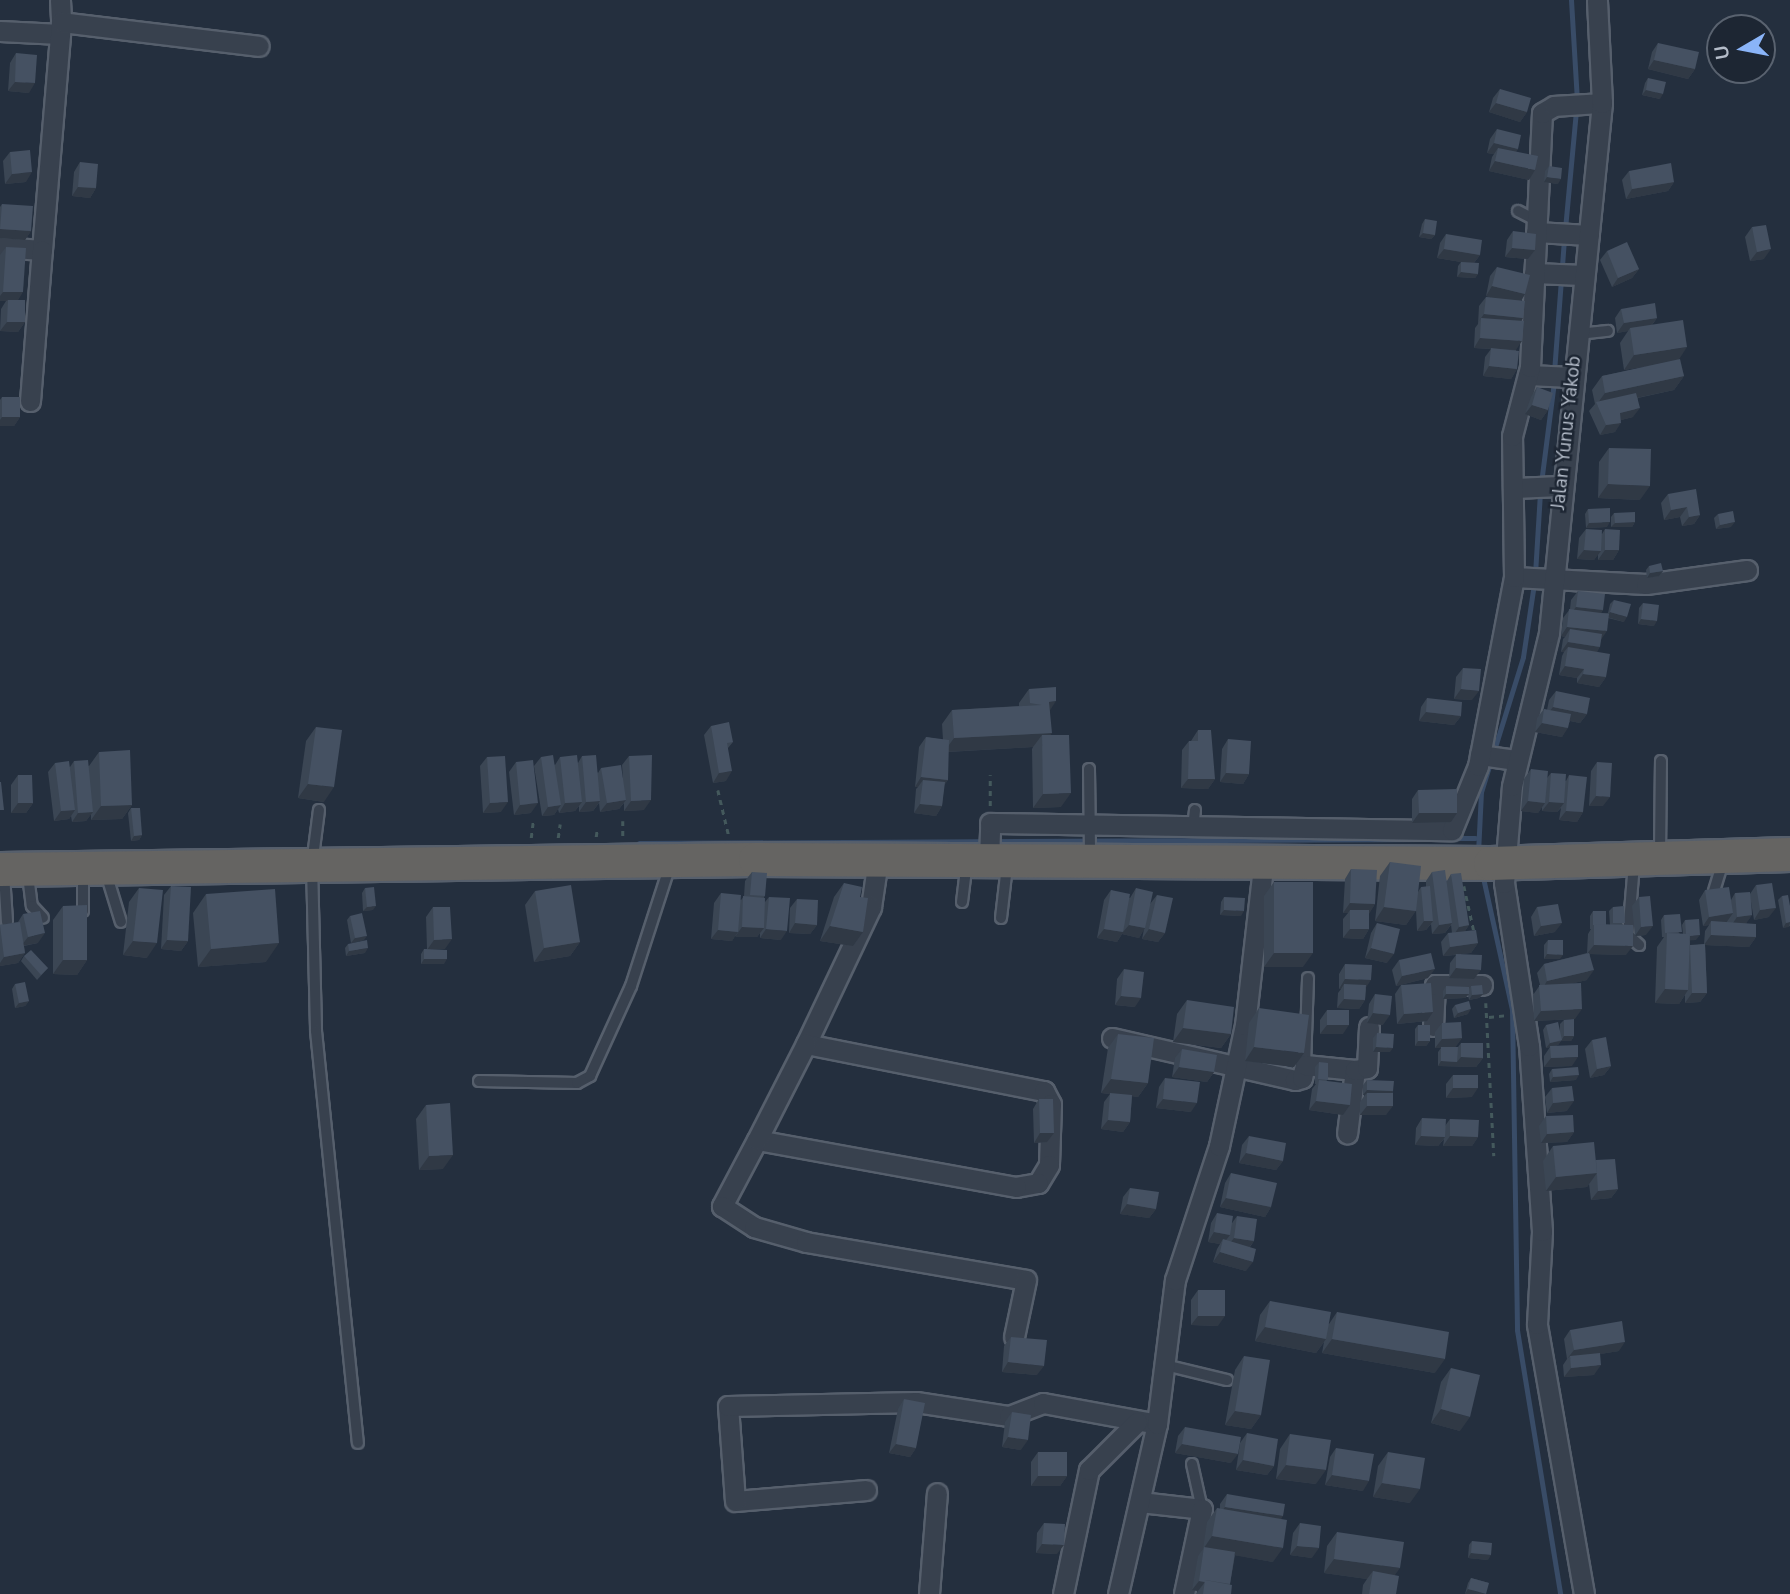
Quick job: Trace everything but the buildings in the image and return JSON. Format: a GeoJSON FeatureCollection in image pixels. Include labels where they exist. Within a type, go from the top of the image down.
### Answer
{"type":"FeatureCollection","features":[{"type":"Feature","properties":{"kind":"highway"},"geometry":{"type":"LineString","coordinates":[[10,869],[734,860],[859,864],[1008,845],[1193,836],[1264,859],[1305,844],[1647,859],[1790,854]]}},
{"type":"Feature","properties":{"kind":"street"},"geometry":{"type":"LineString","coordinates":[[30,401],[61,28],[60,0]]}},
{"type":"Feature","properties":{"kind":"street","name":"Jalan Yunus Yakob"},"geometry":{"type":"LineString","coordinates":[[1467,850],[1498,757],[1546,656],[1533,578],[1539,486],[1577,334],[1560,274],[1581,234],[1586,104],[1597,0]]}},
{"type":"Feature","properties":{"kind":"street"},"geometry":{"type":"LineString","coordinates":[[0,31],[61,28],[259,46]]}},
{"type":"Feature","properties":{"kind":"street"},"geometry":{"type":"LineString","coordinates":[[1584,1594],[1537,1324],[1542,1231],[1524,992],[1511,935],[1467,850],[1498,757],[1533,578],[1539,486],[1512,436],[1532,376],[1560,274],[1535,223],[1542,113],[1586,104]]}},
{"type":"Feature","properties":{"kind":"street"},"geometry":{"type":"LineString","coordinates":[[1535,223],[1581,234]]}},
{"type":"Feature","properties":{"kind":"street"},"geometry":{"type":"LineString","coordinates":[[0,247],[42,250]]}},
{"type":"Feature","properties":{"kind":"street"},"geometry":{"type":"LineString","coordinates":[[1532,376],[1566,377]]}},
{"type":"Feature","properties":{"kind":"street"},"geometry":{"type":"LineString","coordinates":[[1533,578],[1646,584],[1747,570]]}},
{"type":"Feature","properties":{"kind":"street"},"geometry":{"type":"LineString","coordinates":[[1193,836],[1305,844]]}},
{"type":"Feature","properties":{"kind":"street"},"geometry":{"type":"LineString","coordinates":[[1118,1594],[1157,1424],[1175,1280],[1219,1146],[1255,967],[1264,859]]}},
{"type":"Feature","properties":{"kind":"street"},"geometry":{"type":"LineString","coordinates":[[859,864],[871,907],[806,1044],[722,1206],[754,1227],[806,1242],[1026,1280],[1014,1337]]}},
{"type":"Feature","properties":{"kind":"street"},"geometry":{"type":"LineString","coordinates":[[1433,1026],[1435,985],[1482,985]]}},
{"type":"Feature","properties":{"kind":"street"},"geometry":{"type":"LineString","coordinates":[[1112,1038],[1295,1080],[1303,1078],[1305,1065],[1356,1070],[1367,1068],[1369,1027]]}},
{"type":"Feature","properties":{"kind":"street"},"geometry":{"type":"LineString","coordinates":[[757,1140],[1016,1187],[1043,1178],[1051,1104],[1044,1091],[806,1044]]}},
{"type":"Feature","properties":{"kind":"street"},"geometry":{"type":"LineString","coordinates":[[1347,1134],[1356,1070]]}},
{"type":"Feature","properties":{"kind":"street"},"geometry":{"type":"LineString","coordinates":[[866,1490],[735,1500],[728,1406],[916,1402],[1009,1416],[1043,1403],[1157,1424]]}},
{"type":"Feature","properties":{"kind":"street"},"geometry":{"type":"LineString","coordinates":[[1063,1594],[1089,1470],[1137,1422]]}},
{"type":"Feature","properties":{"kind":"street"},"geometry":{"type":"LineString","coordinates":[[929,1594],[937,1493]]}},
{"type":"Feature","properties":{"kind":"street"},"geometry":{"type":"LineString","coordinates":[[1140,1502],[1202,1508],[1184,1594]]}},
{"type":"Feature","properties":{"kind":"lane"},"geometry":{"type":"LineString","coordinates":[[1577,334],[1608,331]]}},
{"type":"Feature","properties":{"kind":"lane"},"geometry":{"type":"LineString","coordinates":[[1639,945],[1628,935],[1647,859],[1661,761]]}},
{"type":"Feature","properties":{"kind":"lane"},"geometry":{"type":"LineString","coordinates":[[1089,769],[1089,842]]}},
{"type":"Feature","properties":{"kind":"lane"},"geometry":{"type":"LineString","coordinates":[[319,810],[312,865],[316,1031],[358,1443]]}},
{"type":"Feature","properties":{"kind":"lane"},"geometry":{"type":"LineString","coordinates":[[962,902],[1008,845]]}},
{"type":"Feature","properties":{"kind":"lane"},"geometry":{"type":"LineString","coordinates":[[1001,918],[1008,845]]}},
{"type":"Feature","properties":{"kind":"lane"},"geometry":{"type":"LineString","coordinates":[[1714,891],[1724,857]]}},
{"type":"Feature","properties":{"kind":"lane"},"geometry":{"type":"LineString","coordinates":[[479,1081],[577,1083],[590,1076],[631,986],[671,861]]}},
{"type":"Feature","properties":{"kind":"lane"},"geometry":{"type":"LineString","coordinates":[[83,911],[95,868]]}},
{"type":"Feature","properties":{"kind":"lane"},"geometry":{"type":"LineString","coordinates":[[95,868],[121,922]]}},
{"type":"Feature","properties":{"kind":"lane"},"geometry":{"type":"LineString","coordinates":[[10,869],[32,906],[43,918]]}},
{"type":"Feature","properties":{"kind":"lane"},"geometry":{"type":"LineString","coordinates":[[7,922],[10,869]]}},
{"type":"Feature","properties":{"kind":"lane"},"geometry":{"type":"LineString","coordinates":[[1305,1065],[1308,978]]}},
{"type":"Feature","properties":{"kind":"lane"},"geometry":{"type":"LineString","coordinates":[[1165,1365],[1227,1380]]}},
{"type":"Feature","properties":{"kind":"lane"},"geometry":{"type":"LineString","coordinates":[[1192,1464],[1202,1508]]}},
{"type":"Feature","properties":{"kind":"path"},"geometry":{"type":"LineString","coordinates":[[990,775],[1008,845]]}},
{"type":"Feature","properties":{"kind":"path"},"geometry":{"type":"LineString","coordinates":[[718,790],[734,860]]}},
{"type":"Feature","properties":{"kind":"path"},"geometry":{"type":"LineString","coordinates":[[1467,850],[1464,884],[1476,941]]}},
{"type":"Feature","properties":{"kind":"path"},"geometry":{"type":"LineString","coordinates":[[1482,985],[1489,1017],[1494,1156]]}},
{"type":"Feature","properties":{"kind":"waterway"},"geometry":{"type":"LineString","coordinates":[[1571,0],[1577,100]]}},
{"type":"Feature","properties":{"kind":"waterway"},"geometry":{"type":"LineString","coordinates":[[1565,229],[1576,110]]}},
{"type":"Feature","properties":{"kind":"waterway"},"geometry":{"type":"LineString","coordinates":[[1554,372],[1564,238]]}},
{"type":"Feature","properties":{"kind":"waterway"},"geometry":{"type":"LineString","coordinates":[[1541,483],[1554,382]]}},
{"type":"Feature","properties":{"kind":"waterway"},"geometry":{"type":"LineString","coordinates":[[1535,574],[1540,493]]}},
{"type":"Feature","properties":{"kind":"waterway"},"geometry":{"type":"LineString","coordinates":[[1478,853],[1481,792],[1523,657],[1534,583]]}},
{"type":"Feature","properties":{"kind":"waterway"},"geometry":{"type":"LineString","coordinates":[[1451,838],[1475,838]]}},
{"type":"Feature","properties":{"kind":"waterway"},"geometry":{"type":"LineString","coordinates":[[639,843],[1424,839]]}},
{"type":"Feature","properties":{"kind":"waterway"},"geometry":{"type":"LineString","coordinates":[[1482,873],[1512,1009],[1517,1330],[1560,1594]]}}]}
